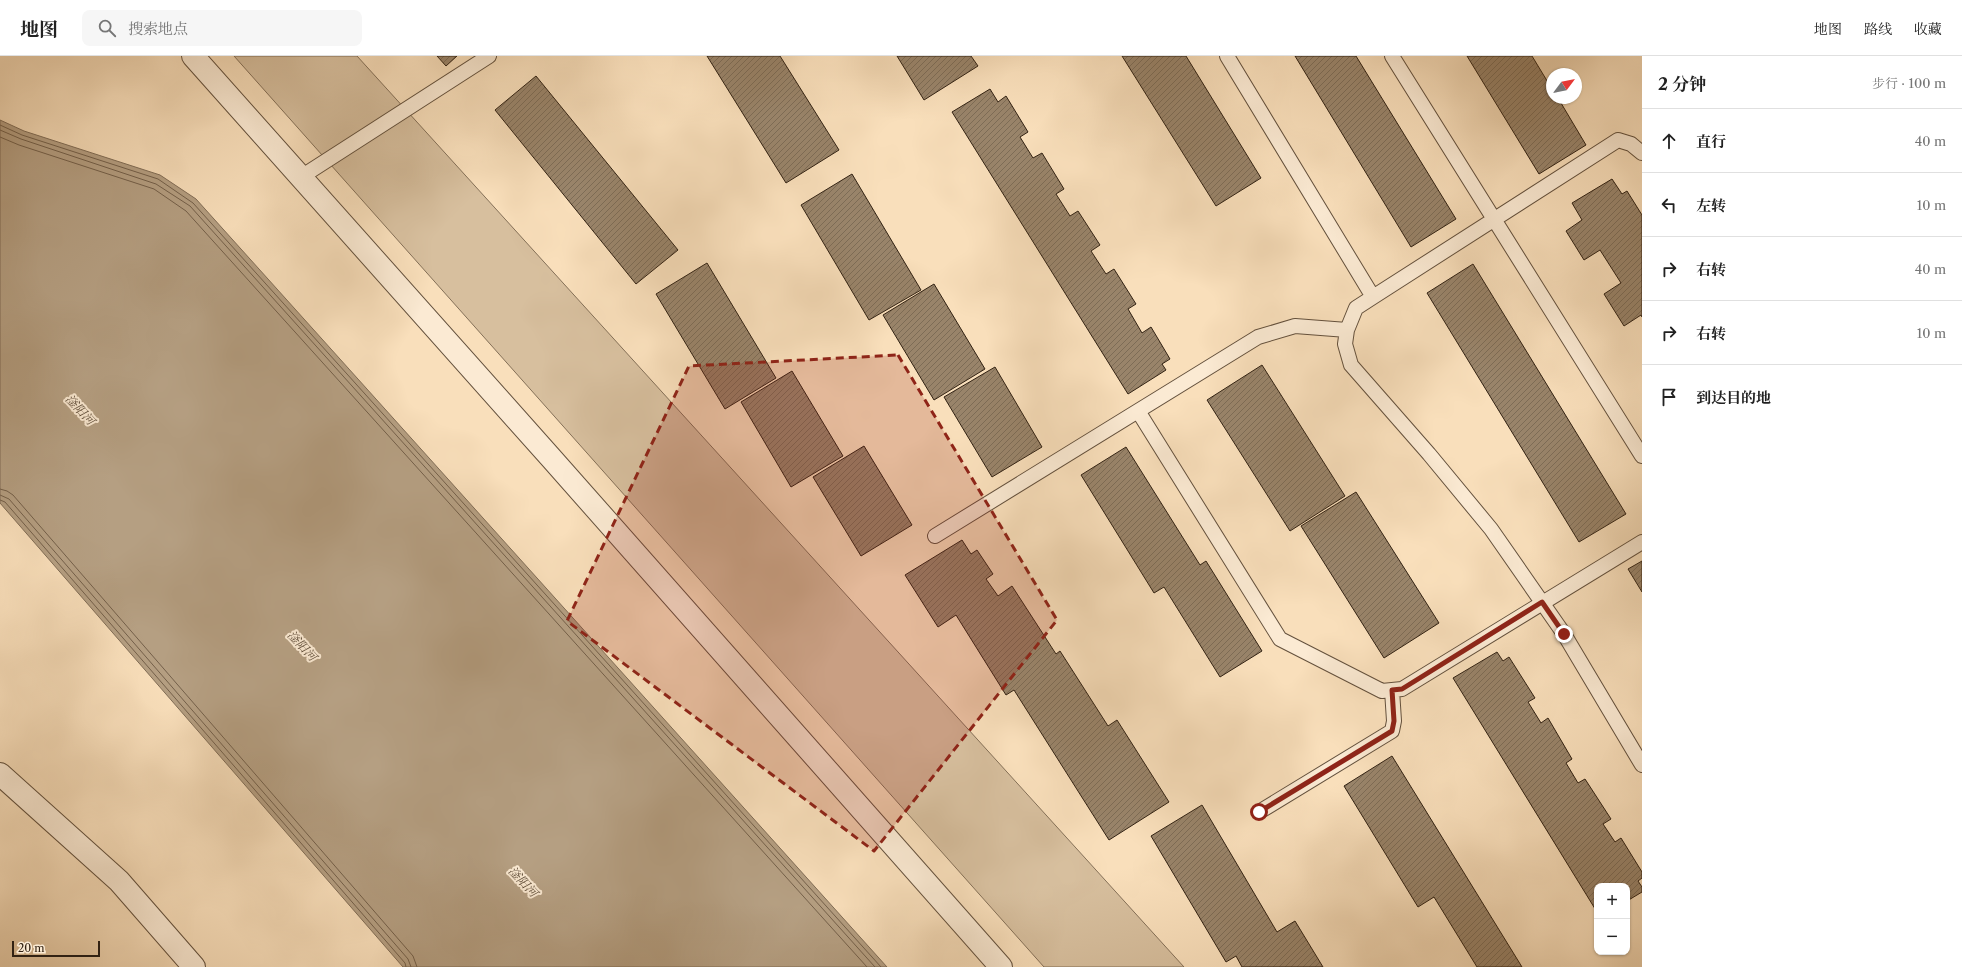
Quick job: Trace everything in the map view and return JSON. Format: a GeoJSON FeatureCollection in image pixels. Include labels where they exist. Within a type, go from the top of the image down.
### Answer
{"type":"FeatureCollection","features":[{"type":"Feature","properties":{"kind":"street"},"geometry":{"type":"LineString","coordinates":[[193,56],[1001,967]]}},
{"type":"Feature","properties":{"kind":"street"},"geometry":{"type":"LineString","coordinates":[[0,774],[119,881],[194,967]]}},
{"type":"Feature","properties":{"kind":"lane"},"geometry":{"type":"LineString","coordinates":[[301,177],[489,56]]}},
{"type":"Feature","properties":{"kind":"lane"},"geometry":{"type":"LineString","coordinates":[[1227,56],[1373,297]]}},
{"type":"Feature","properties":{"kind":"lane"},"geometry":{"type":"LineString","coordinates":[[1392,56],[1642,456]]}},
{"type":"Feature","properties":{"kind":"lane"},"geometry":{"type":"LineString","coordinates":[[1642,153],[1631,144],[1618,140],[1373,297],[1356,308],[1348,330],[1345,344],[1351,365],[1491,529],[1564,634],[1642,766]]}},
{"type":"Feature","properties":{"kind":"lane"},"geometry":{"type":"LineString","coordinates":[[934,536],[1258,337],[1295,326],[1348,330]]}},
{"type":"Feature","properties":{"kind":"lane"},"geometry":{"type":"LineString","coordinates":[[1138,411],[1280,639],[1382,691],[1402,689],[1642,542]]}},
{"type":"Feature","properties":{"kind":"lane"},"geometry":{"type":"LineString","coordinates":[[1259,812],[1392,731],[1394,721],[1392,690]]}},
{"type":"Feature","properties":{"kind":"highlighted area"},"geometry":{"type":"Polygon","coordinates":[[[898,355],[1057,620],[874,851],[567,621],[689,366],[898,355]]]}},
{"type":"Feature","properties":{"kind":"shaded area"},"geometry":{"type":"Polygon","coordinates":[[[234,56],[357,56],[1184,967],[1044,967],[234,56]]]}},
{"type":"Feature","properties":{"kind":"water","name":"滏阳河"},"geometry":{"type":"Polygon","coordinates":[[[0,120],[24,131],[160,175],[196,199],[887,967],[403,967],[0,503],[0,120]]]}},
{"type":"Feature","properties":{"kind":"building"},"geometry":{"type":"Polygon","coordinates":[[[437,56],[457,56],[446,66],[437,56]]]}},
{"type":"Feature","properties":{"kind":"building"},"geometry":{"type":"Polygon","coordinates":[[[707,56],[780,56],[839,150],[786,183],[707,56]]]}},
{"type":"Feature","properties":{"kind":"building"},"geometry":{"type":"Polygon","coordinates":[[[897,56],[971,56],[978,66],[924,100],[897,56]]]}},
{"type":"Feature","properties":{"kind":"building"},"geometry":{"type":"Polygon","coordinates":[[[1122,56],[1186,56],[1261,178],[1216,206],[1122,56]]]}},
{"type":"Feature","properties":{"kind":"building"},"geometry":{"type":"Polygon","coordinates":[[[1295,56],[1356,56],[1456,219],[1411,247],[1295,56]]]}},
{"type":"Feature","properties":{"kind":"building"},"geometry":{"type":"Polygon","coordinates":[[[1467,56],[1532,56],[1546,79],[1546,104],[1562,104],[1586,145],[1539,174],[1467,56]]]}},
{"type":"Feature","properties":{"kind":"building"},"geometry":{"type":"Polygon","coordinates":[[[536,76],[678,250],[636,284],[495,110],[536,76]]]}},
{"type":"Feature","properties":{"kind":"building"},"geometry":{"type":"Polygon","coordinates":[[[990,89],[998,102],[1006,96],[1028,132],[1020,137],[1033,158],[1042,153],[1064,189],[1056,194],[1070,216],[1078,211],[1100,245],[1091,251],[1106,274],[1114,269],[1136,304],[1128,309],[1142,333],[1151,327],[1170,359],[1162,364],[1166,370],[1128,394],[952,112],[990,89]]]}},
{"type":"Feature","properties":{"kind":"building"},"geometry":{"type":"Polygon","coordinates":[[[852,174],[921,290],[869,320],[801,205],[852,174]]]}},
{"type":"Feature","properties":{"kind":"building"},"geometry":{"type":"Polygon","coordinates":[[[1612,179],[1622,194],[1627,191],[1642,215],[1642,317],[1641,315],[1624,326],[1604,294],[1621,283],[1600,250],[1584,260],[1566,231],[1582,220],[1572,203],[1612,179]]]}},
{"type":"Feature","properties":{"kind":"building"},"geometry":{"type":"Polygon","coordinates":[[[707,263],[776,378],[725,409],[656,294],[707,263]]]}},
{"type":"Feature","properties":{"kind":"building"},"geometry":{"type":"Polygon","coordinates":[[[1473,264],[1626,514],[1579,542],[1427,293],[1473,264]]]}},
{"type":"Feature","properties":{"kind":"building"},"geometry":{"type":"Polygon","coordinates":[[[934,284],[985,369],[934,400],[883,315],[934,284]]]}},
{"type":"Feature","properties":{"kind":"building"},"geometry":{"type":"Polygon","coordinates":[[[1262,365],[1345,496],[1290,531],[1207,400],[1262,365]]]}},
{"type":"Feature","properties":{"kind":"building"},"geometry":{"type":"Polygon","coordinates":[[[995,367],[1042,447],[992,477],[944,397],[995,367]]]}},
{"type":"Feature","properties":{"kind":"building"},"geometry":{"type":"Polygon","coordinates":[[[792,371],[843,456],[791,487],[741,402],[792,371]]]}},
{"type":"Feature","properties":{"kind":"building"},"geometry":{"type":"Polygon","coordinates":[[[864,446],[912,525],[861,556],[813,477],[864,446]]]}},
{"type":"Feature","properties":{"kind":"building"},"geometry":{"type":"Polygon","coordinates":[[[1126,447],[1200,565],[1206,561],[1262,651],[1220,677],[1164,587],[1154,593],[1081,475],[1126,447]]]}},
{"type":"Feature","properties":{"kind":"building"},"geometry":{"type":"Polygon","coordinates":[[[1356,492],[1439,623],[1384,658],[1301,526],[1356,492]]]}},
{"type":"Feature","properties":{"kind":"building"},"geometry":{"type":"Polygon","coordinates":[[[962,540],[971,554],[977,550],[993,574],[986,579],[998,596],[1012,586],[1056,654],[1060,651],[1108,726],[1117,720],[1169,802],[1109,840],[1014,690],[1006,695],[956,615],[938,627],[905,575],[962,540]]]}},
{"type":"Feature","properties":{"kind":"building"},"geometry":{"type":"Polygon","coordinates":[[[1642,561],[1642,592],[1628,569],[1642,561]]]}},
{"type":"Feature","properties":{"kind":"building"},"geometry":{"type":"Polygon","coordinates":[[[1497,652],[1503,661],[1509,657],[1535,698],[1528,702],[1541,723],[1548,718],[1572,759],[1566,763],[1578,783],[1585,779],[1611,819],[1603,824],[1615,842],[1621,838],[1642,872],[1642,878],[1638,881],[1642,887],[1642,892],[1630,899],[1630,883],[1594,883],[1594,907],[1453,678],[1497,652]]]}},
{"type":"Feature","properties":{"kind":"building"},"geometry":{"type":"Polygon","coordinates":[[[1392,756],[1522,967],[1477,967],[1434,897],[1418,907],[1344,786],[1392,756]]]}},
{"type":"Feature","properties":{"kind":"building"},"geometry":{"type":"Polygon","coordinates":[[[1202,805],[1277,932],[1295,921],[1323,967],[1242,967],[1236,956],[1226,962],[1151,836],[1202,805]]]}},
{"type":"Feature","properties":{"kind":"route"},"geometry":{"type":"LineString","coordinates":[[1259,812],[1392,731],[1394,721],[1392,690],[1402,689],[1542,602],[1564,634]]}}]}
